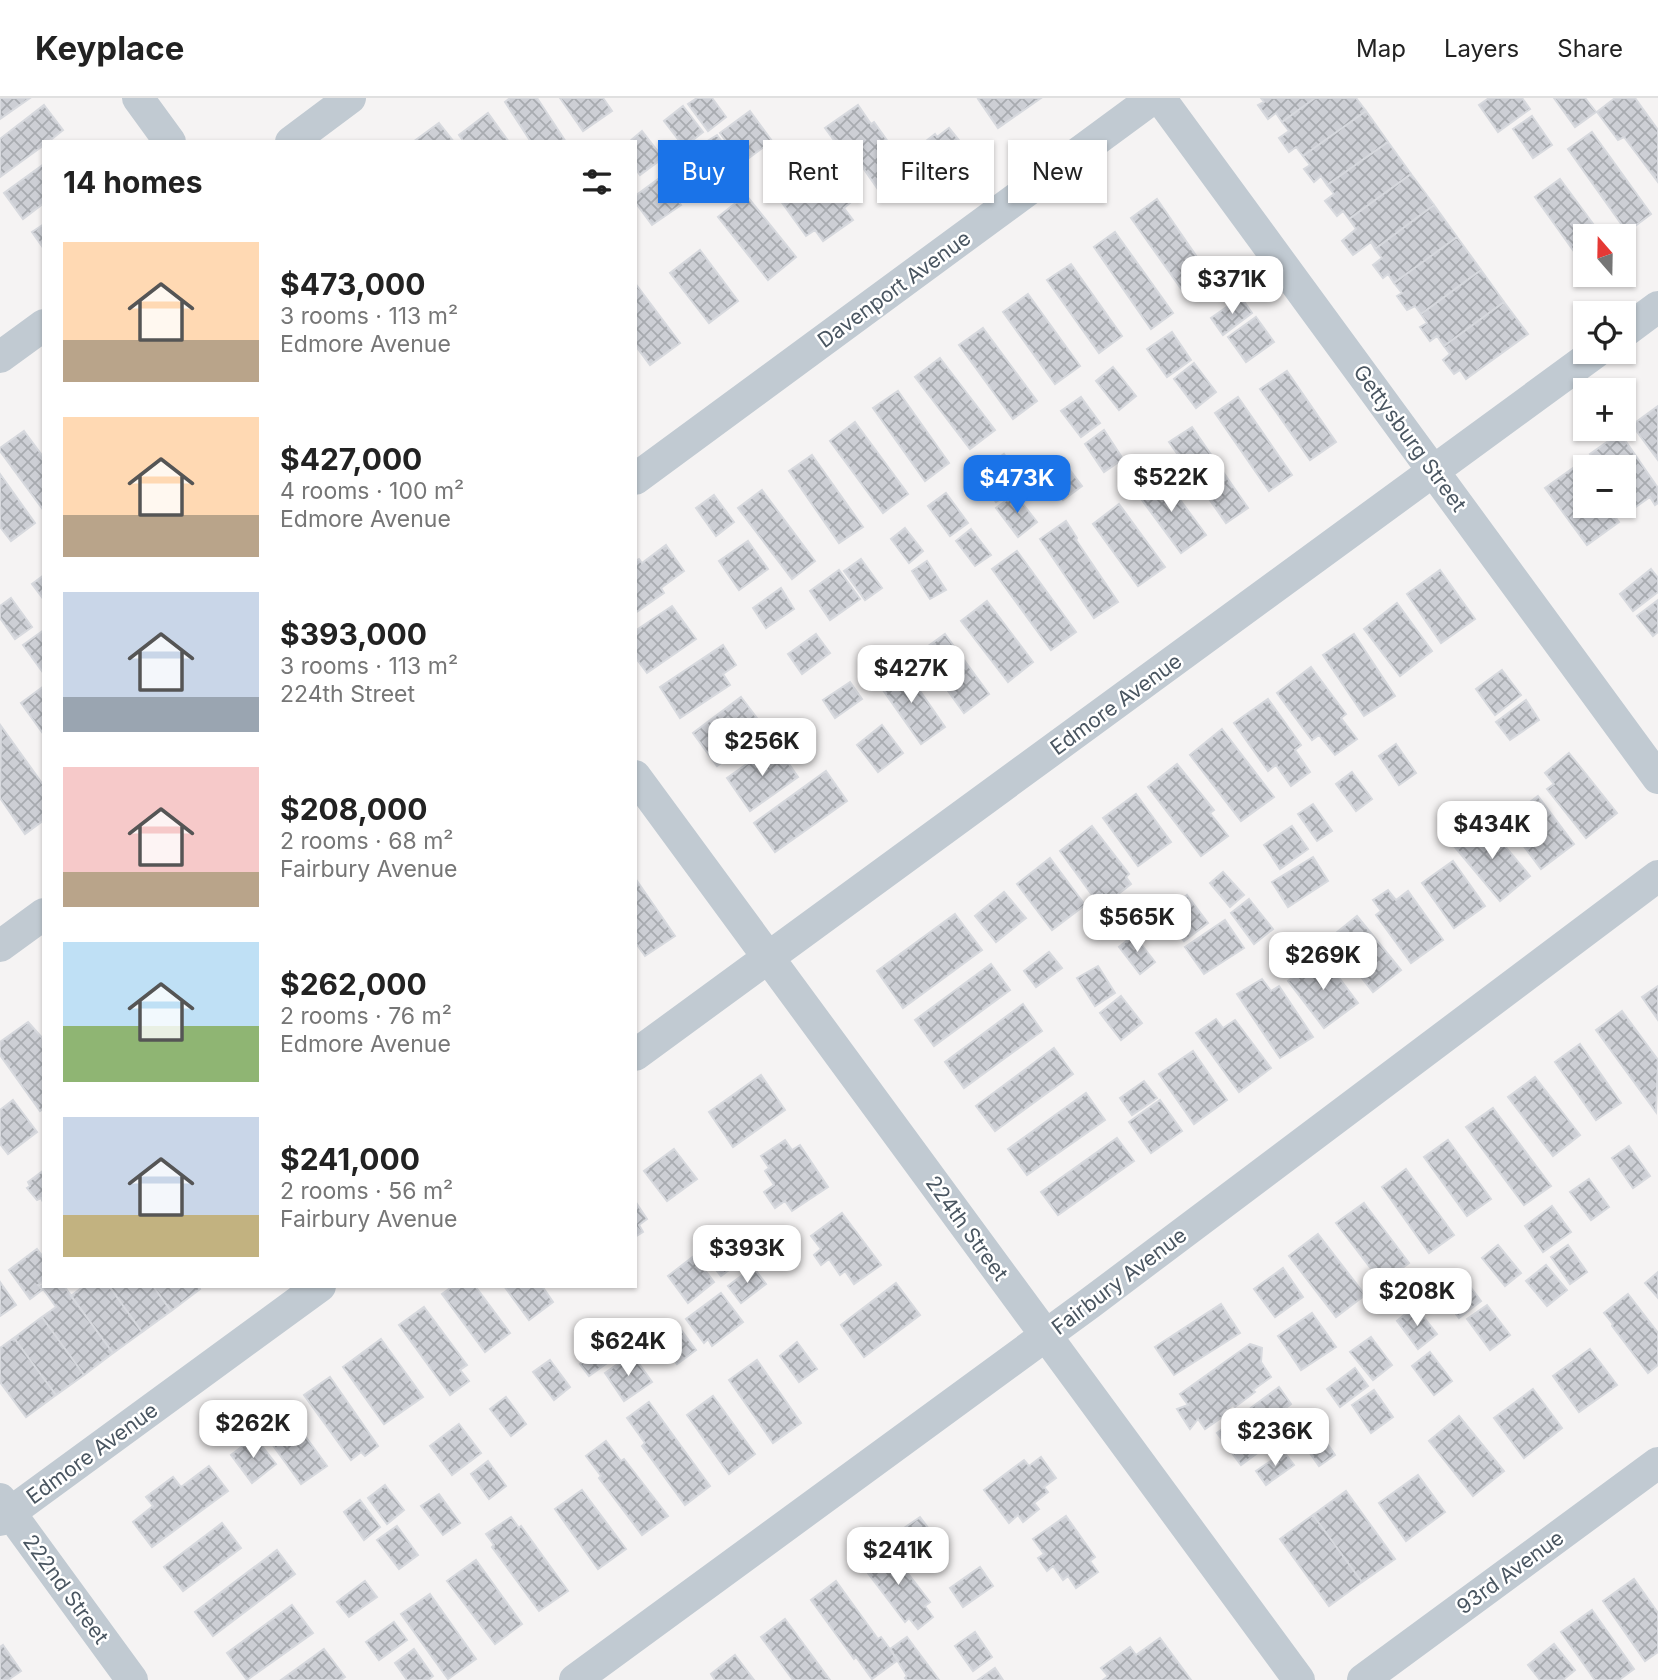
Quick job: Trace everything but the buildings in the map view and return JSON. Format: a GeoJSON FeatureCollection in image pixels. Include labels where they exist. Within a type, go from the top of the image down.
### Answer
{"type":"FeatureCollection","features":[{"type":"Feature","properties":{"kind":"street"},"geometry":{"type":"LineString","coordinates":[[138,98],[169,140]]}},
{"type":"Feature","properties":{"kind":"street"},"geometry":{"type":"LineString","coordinates":[[294,140],[350,98]]}},
{"type":"Feature","properties":{"kind":"street","name":"Davenport Avenue"},"geometry":{"type":"LineString","coordinates":[[637,478],[1153,98]]}},
{"type":"Feature","properties":{"kind":"street","name":"Gettysburg Street"},"geometry":{"type":"LineString","coordinates":[[1160,98],[1658,778]]}},
{"type":"Feature","properties":{"kind":"street"},"geometry":{"type":"LineString","coordinates":[[1636,323],[1658,307]]}},
{"type":"Feature","properties":{"kind":"street"},"geometry":{"type":"LineString","coordinates":[[0,357],[42,326]]}},
{"type":"Feature","properties":{"kind":"street","name":"Edmore Avenue"},"geometry":{"type":"LineString","coordinates":[[637,1054],[1580,364]]}},
{"type":"Feature","properties":{"kind":"street","name":"224th Street"},"geometry":{"type":"LineString","coordinates":[[637,779],[1298,1680]]}},
{"type":"Feature","properties":{"kind":"street","name":"Fairbury Avenue"},"geometry":{"type":"LineString","coordinates":[[575,1680],[1046,1335],[1658,876]]}},
{"type":"Feature","properties":{"kind":"street"},"geometry":{"type":"LineString","coordinates":[[0,946],[42,915]]}},
{"type":"Feature","properties":{"kind":"street","name":"Edmore Avenue"},"geometry":{"type":"LineString","coordinates":[[3,1510],[317,1288]]}},
{"type":"Feature","properties":{"kind":"street","name":"93rd Avenue"},"geometry":{"type":"LineString","coordinates":[[1363,1680],[1658,1463]]}},
{"type":"Feature","properties":{"kind":"street","name":"222nd Street"},"geometry":{"type":"LineString","coordinates":[[3,1510],[132,1680]]}}]}
